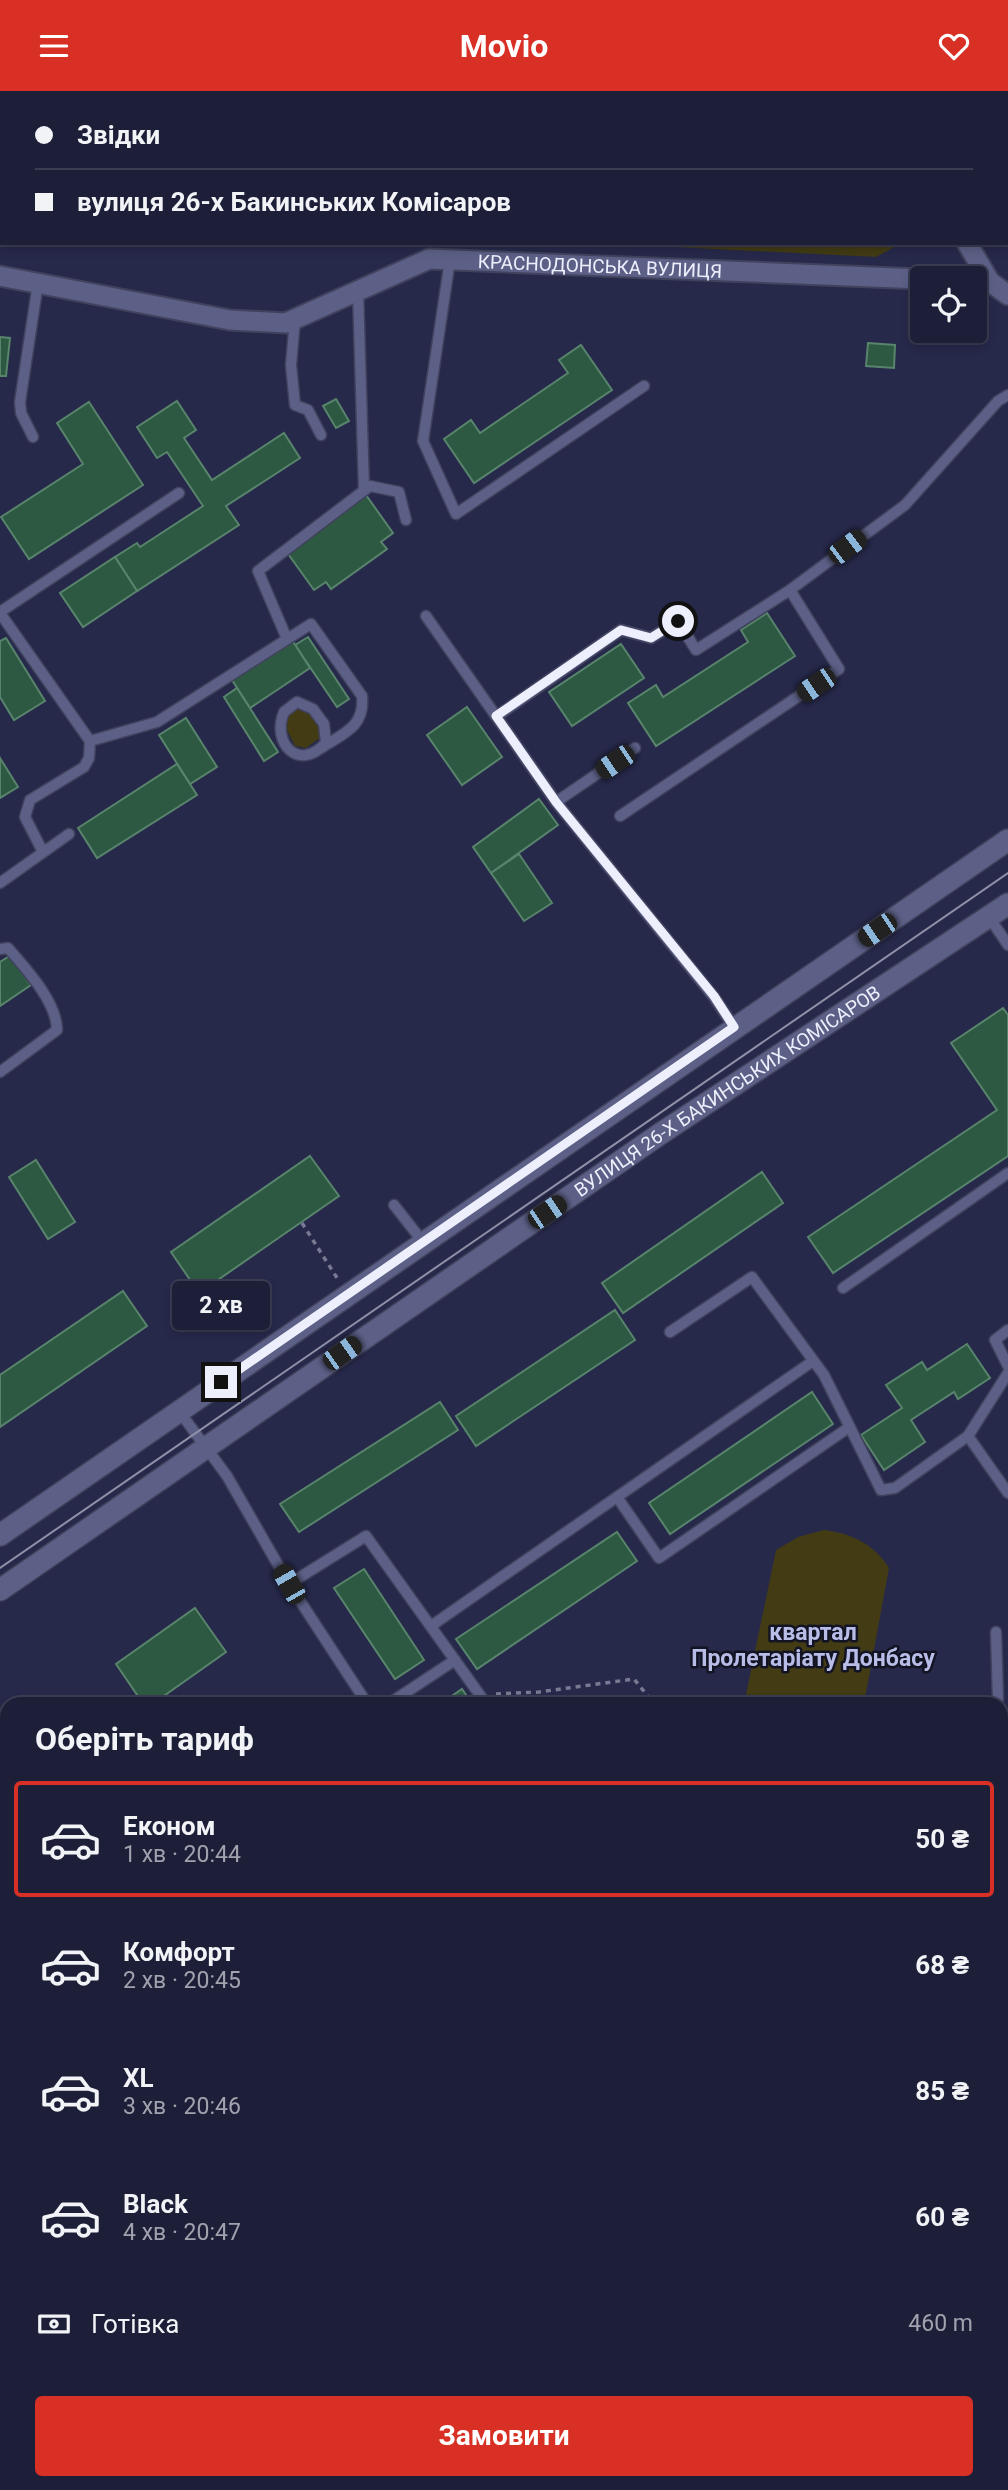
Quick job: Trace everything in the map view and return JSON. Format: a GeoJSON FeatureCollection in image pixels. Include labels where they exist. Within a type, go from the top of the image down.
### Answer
{"type":"FeatureCollection","features":[{"type":"Feature","properties":{"kind":"street"},"geometry":{"type":"LineString","coordinates":[[968,245],[976,266]]}},
{"type":"Feature","properties":{"kind":"street","name":"КРАСНОДОНСЬКА ВУЛИЦЯ"},"geometry":{"type":"LineString","coordinates":[[0,276],[230,320],[286,323],[429,259],[910,279]]}},
{"type":"Feature","properties":{"kind":"street"},"geometry":{"type":"LineString","coordinates":[[987,284],[1008,295]]}},
{"type":"Feature","properties":{"kind":"street"},"geometry":{"type":"LineString","coordinates":[[0,1535],[1008,840]]}},
{"type":"Feature","properties":{"kind":"street","name":"ВУЛИЦЯ 26-Х БАКИНСЬКИХ КОМІСАРОВ"},"geometry":{"type":"LineString","coordinates":[[0,1590],[660,1134],[1008,904]]}},
{"type":"Feature","properties":{"kind":"lane"},"geometry":{"type":"LineString","coordinates":[[450,260],[423,440],[456,514],[644,386]]}},
{"type":"Feature","properties":{"kind":"lane"},"geometry":{"type":"LineString","coordinates":[[33,437],[21,413],[20,402],[38,283]]}},
{"type":"Feature","properties":{"kind":"lane"},"geometry":{"type":"LineString","coordinates":[[358,291],[364,490]]}},
{"type":"Feature","properties":{"kind":"lane"},"geometry":{"type":"LineString","coordinates":[[295,319],[291,365],[295,405],[308,410],[321,435]]}},
{"type":"Feature","properties":{"kind":"lane"},"geometry":{"type":"LineString","coordinates":[[496,716],[621,630],[651,638],[678,621],[696,650],[790,590],[905,505],[998,401],[1008,395]]}},
{"type":"Feature","properties":{"kind":"lane"},"geometry":{"type":"LineString","coordinates":[[287,639],[258,571],[370,486],[400,492],[406,520]]}},
{"type":"Feature","properties":{"kind":"lane"},"geometry":{"type":"LineString","coordinates":[[43,852],[25,817],[30,800],[84,767],[89,758],[90,741],[1,608],[179,493]]}},
{"type":"Feature","properties":{"kind":"lane"},"geometry":{"type":"LineString","coordinates":[[620,816],[839,669],[790,590]]}},
{"type":"Feature","properties":{"kind":"lane"},"geometry":{"type":"LineString","coordinates":[[426,616],[556,802],[714,996],[734,1027]]}},
{"type":"Feature","properties":{"kind":"lane"},"geometry":{"type":"LineString","coordinates":[[90,741],[157,722],[311,624],[362,696],[360,721],[321,748],[309,756],[292,754],[280,731],[280,721],[289,705],[297,702],[313,709],[324,724],[327,736],[326,743],[321,748]]}},
{"type":"Feature","properties":{"kind":"lane"},"geometry":{"type":"LineString","coordinates":[[556,802],[635,748]]}},
{"type":"Feature","properties":{"kind":"lane"},"geometry":{"type":"LineString","coordinates":[[0,883],[69,834]]}},
{"type":"Feature","properties":{"kind":"lane"},"geometry":{"type":"LineString","coordinates":[[989,917],[1008,945]]}},
{"type":"Feature","properties":{"kind":"lane"},"geometry":{"type":"LineString","coordinates":[[0,949],[8,948],[21,963],[57,1017],[57,1030],[0,1072]]}},
{"type":"Feature","properties":{"kind":"lane"},"geometry":{"type":"LineString","coordinates":[[843,1288],[1008,1173]]}},
{"type":"Feature","properties":{"kind":"lane"},"geometry":{"type":"LineString","coordinates":[[394,1205],[423,1242]]}},
{"type":"Feature","properties":{"kind":"lane"},"geometry":{"type":"LineString","coordinates":[[670,1332],[752,1277],[824,1375],[881,1490],[895,1487],[968,1436],[1008,1373]]}},
{"type":"Feature","properties":{"kind":"lane"},"geometry":{"type":"LineString","coordinates":[[1008,1331],[995,1340],[1008,1366]]}},
{"type":"Feature","properties":{"kind":"lane"},"geometry":{"type":"LineString","coordinates":[[431,1626],[813,1361]]}},
{"type":"Feature","properties":{"kind":"lane"},"geometry":{"type":"LineString","coordinates":[[179,1411],[227,1476],[289,1584],[363,1697]]}},
{"type":"Feature","properties":{"kind":"lane"},"geometry":{"type":"LineString","coordinates":[[617,1497],[659,1558],[848,1428]]}},
{"type":"Feature","properties":{"kind":"lane"},"geometry":{"type":"LineString","coordinates":[[968,1436],[1008,1493]]}},
{"type":"Feature","properties":{"kind":"lane"},"geometry":{"type":"LineString","coordinates":[[289,1584],[366,1536],[480,1695]]}},
{"type":"Feature","properties":{"kind":"lane"},"geometry":{"type":"LineString","coordinates":[[996,1632],[999,1697]]}},
{"type":"Feature","properties":{"kind":"lane"},"geometry":{"type":"LineString","coordinates":[[399,1697],[455,1660]]}},
{"type":"Feature","properties":{"kind":"path"},"geometry":{"type":"LineString","coordinates":[[302,1223],[348,1295]]}},
{"type":"Feature","properties":{"kind":"path"},"geometry":{"type":"LineString","coordinates":[[480,1695],[540,1692],[634,1679],[649,1697]]}},
{"type":"Feature","properties":{"kind":"shaded area"},"geometry":{"type":"Polygon","coordinates":[[[636,245],[898,245],[876,257],[636,245]]]}},
{"type":"Feature","properties":{"kind":"shaded area"},"geometry":{"type":"Polygon","coordinates":[[[301,708],[313,716],[320,733],[320,738],[306,748],[295,746],[285,726],[290,712],[301,708]]]}},
{"type":"Feature","properties":{"kind":"shaded area"},"geometry":{"type":"Polygon","coordinates":[[[824,1530],[844,1534],[869,1546],[889,1568],[865,1697],[745,1697],[776,1550],[798,1537],[824,1530]]]}},
{"type":"Feature","properties":{"kind":"building"},"geometry":{"type":"Polygon","coordinates":[[[0,337],[10,338],[6,376],[0,376],[0,337]]]}},
{"type":"Feature","properties":{"kind":"building"},"geometry":{"type":"Polygon","coordinates":[[[868,343],[895,345],[894,368],[866,366],[868,343]]]}},
{"type":"Feature","properties":{"kind":"building"},"geometry":{"type":"Polygon","coordinates":[[[581,345],[612,390],[474,483],[444,439],[471,420],[480,433],[568,373],[559,360],[581,345]]]}},
{"type":"Feature","properties":{"kind":"building"},"geometry":{"type":"Polygon","coordinates":[[[336,399],[349,421],[336,428],[323,406],[336,399]]]}},
{"type":"Feature","properties":{"kind":"building"},"geometry":{"type":"Polygon","coordinates":[[[177,401],[196,430],[184,438],[212,480],[284,433],[300,458],[226,506],[239,525],[137,591],[115,557],[137,543],[140,547],[203,506],[167,452],[157,458],[137,427],[177,401]]]}},
{"type":"Feature","properties":{"kind":"building"},"geometry":{"type":"Polygon","coordinates":[[[89,402],[143,485],[29,559],[1,517],[83,464],[57,423],[89,402]]]}},
{"type":"Feature","properties":{"kind":"building"},"geometry":{"type":"Polygon","coordinates":[[[366,495],[393,533],[381,542],[387,549],[331,589],[326,582],[314,590],[286,551],[366,495]]]}},
{"type":"Feature","properties":{"kind":"building"},"geometry":{"type":"Polygon","coordinates":[[[115,557],[137,591],[83,627],[60,593],[115,557]]]}},
{"type":"Feature","properties":{"kind":"building"},"geometry":{"type":"Polygon","coordinates":[[[767,613],[795,656],[656,746],[628,703],[656,685],[663,697],[748,642],[741,630],[767,613]]]}},
{"type":"Feature","properties":{"kind":"building"},"geometry":{"type":"Polygon","coordinates":[[[308,637],[349,699],[337,707],[295,645],[308,637]]]}},
{"type":"Feature","properties":{"kind":"building"},"geometry":{"type":"Polygon","coordinates":[[[6,638],[45,701],[14,720],[0,697],[0,641],[6,638]]]}},
{"type":"Feature","properties":{"kind":"building"},"geometry":{"type":"Polygon","coordinates":[[[292,640],[310,668],[250,708],[232,680],[292,640]]]}},
{"type":"Feature","properties":{"kind":"building"},"geometry":{"type":"Polygon","coordinates":[[[621,644],[644,678],[572,726],[549,692],[621,644]]]}},
{"type":"Feature","properties":{"kind":"building"},"geometry":{"type":"Polygon","coordinates":[[[237,688],[278,752],[264,761],[224,697],[237,688]]]}},
{"type":"Feature","properties":{"kind":"building"},"geometry":{"type":"Polygon","coordinates":[[[467,707],[502,757],[462,785],[427,735],[467,707]]]}},
{"type":"Feature","properties":{"kind":"building"},"geometry":{"type":"Polygon","coordinates":[[[186,718],[217,767],[190,784],[159,735],[186,718]]]}},
{"type":"Feature","properties":{"kind":"building"},"geometry":{"type":"Polygon","coordinates":[[[0,758],[18,787],[0,798],[0,758]]]}},
{"type":"Feature","properties":{"kind":"building"},"geometry":{"type":"Polygon","coordinates":[[[177,764],[197,795],[97,858],[78,828],[177,764]]]}},
{"type":"Feature","properties":{"kind":"building"},"geometry":{"type":"Polygon","coordinates":[[[539,799],[558,825],[491,873],[473,847],[539,799]]]}},
{"type":"Feature","properties":{"kind":"building"},"geometry":{"type":"Polygon","coordinates":[[[519,854],[552,903],[524,921],[491,873],[519,854]]]}},
{"type":"Feature","properties":{"kind":"building"},"geometry":{"type":"Polygon","coordinates":[[[11,955],[31,985],[0,1006],[0,962],[11,955]]]}},
{"type":"Feature","properties":{"kind":"building"},"geometry":{"type":"Polygon","coordinates":[[[1003,1008],[1008,1015],[1008,1156],[833,1273],[808,1237],[997,1110],[951,1043],[1003,1008]]]}},
{"type":"Feature","properties":{"kind":"building"},"geometry":{"type":"Polygon","coordinates":[[[310,1156],[339,1196],[199,1293],[171,1252],[310,1156]]]}},
{"type":"Feature","properties":{"kind":"building"},"geometry":{"type":"Polygon","coordinates":[[[36,1160],[75,1222],[48,1239],[9,1177],[36,1160]]]}},
{"type":"Feature","properties":{"kind":"building"},"geometry":{"type":"Polygon","coordinates":[[[762,1172],[783,1203],[623,1313],[602,1283],[762,1172]]]}},
{"type":"Feature","properties":{"kind":"building"},"geometry":{"type":"Polygon","coordinates":[[[123,1291],[147,1326],[0,1427],[0,1375],[123,1291]]]}},
{"type":"Feature","properties":{"kind":"building"},"geometry":{"type":"Polygon","coordinates":[[[615,1310],[635,1340],[476,1446],[456,1416],[615,1310]]]}},
{"type":"Feature","properties":{"kind":"building"},"geometry":{"type":"Polygon","coordinates":[[[967,1344],[990,1378],[958,1399],[954,1392],[911,1420],[925,1442],[884,1470],[861,1435],[902,1408],[886,1385],[922,1362],[927,1370],[967,1344]]]}},
{"type":"Feature","properties":{"kind":"building"},"geometry":{"type":"Polygon","coordinates":[[[812,1392],[833,1424],[670,1534],[649,1503],[812,1392]]]}},
{"type":"Feature","properties":{"kind":"building"},"geometry":{"type":"Polygon","coordinates":[[[440,1402],[458,1430],[299,1532],[280,1504],[440,1402]]]}},
{"type":"Feature","properties":{"kind":"building"},"geometry":{"type":"Polygon","coordinates":[[[617,1532],[637,1561],[477,1669],[456,1639],[617,1532]]]}},
{"type":"Feature","properties":{"kind":"building"},"geometry":{"type":"Polygon","coordinates":[[[364,1569],[424,1660],[395,1679],[334,1588],[364,1569]]]}},
{"type":"Feature","properties":{"kind":"building"},"geometry":{"type":"Polygon","coordinates":[[[195,1608],[226,1652],[162,1697],[139,1697],[116,1664],[195,1608]]]}},
{"type":"Feature","properties":{"kind":"building"},"geometry":{"type":"Polygon","coordinates":[[[462,1689],[468,1697],[450,1697],[462,1689]]]}},
{"type":"Feature","properties":{"kind":"tram line"},"geometry":{"type":"LineString","coordinates":[[0,1568],[1008,873]]}},
{"type":"Feature","properties":{"kind":"district","name":"квартал Пролетаріату Донбасу"},"geometry":{"type":"Point","coordinates":[813,1645]}},
{"type":"Feature","properties":{"kind":"route"},"geometry":{"type":"LineString","coordinates":[[221,1382],[734,1027],[714,996],[556,802],[496,716],[621,630],[651,638],[678,621]]}}]}
